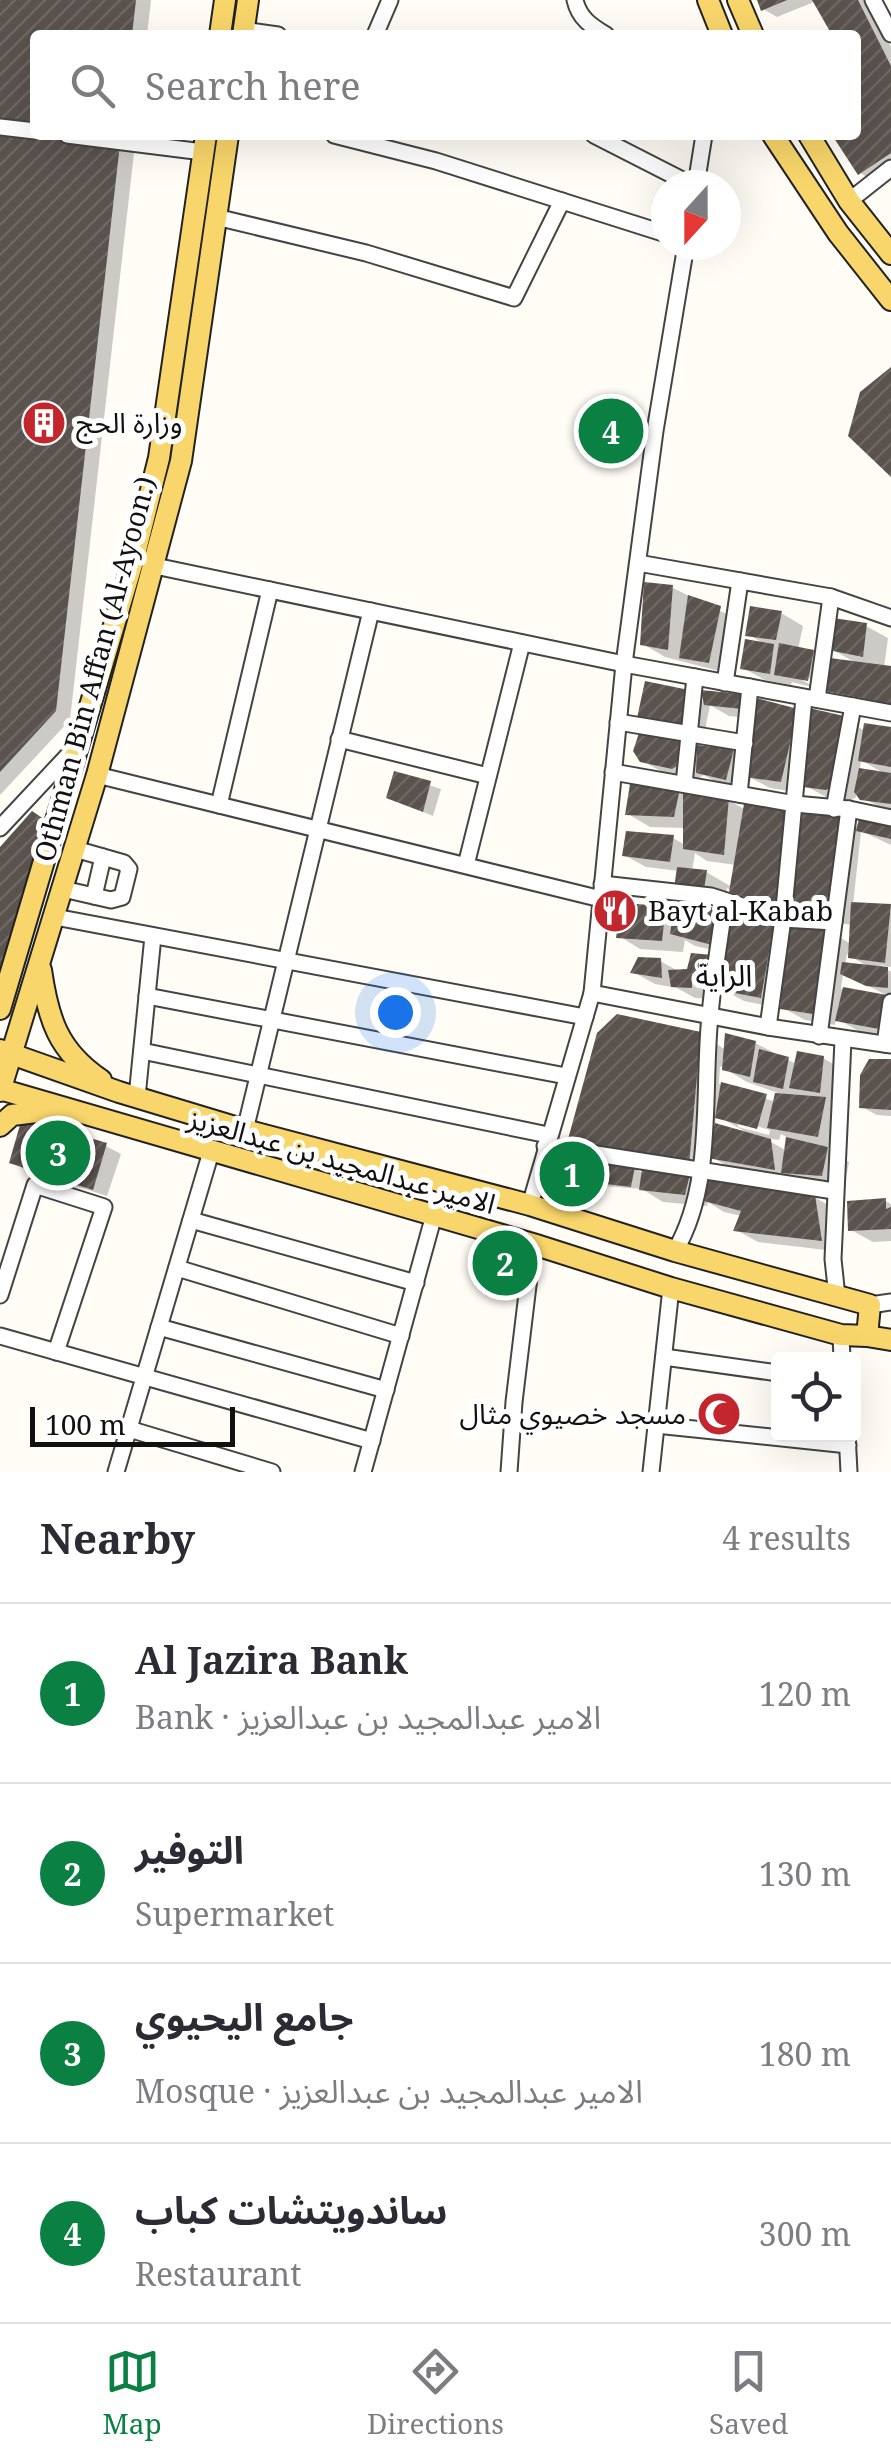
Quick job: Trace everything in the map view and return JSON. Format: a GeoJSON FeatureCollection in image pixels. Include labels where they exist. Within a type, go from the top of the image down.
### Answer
{"type":"FeatureCollection","features":[{"type":"Feature","properties":{"kind":"main road"},"geometry":{"type":"LineString","coordinates":[[221,30],[225,0]]}},
{"type":"Feature","properties":{"kind":"main road"},"geometry":{"type":"LineString","coordinates":[[243,30],[248,0]]}},
{"type":"Feature","properties":{"kind":"main road"},"geometry":{"type":"LineString","coordinates":[[708,0],[719,30]]}},
{"type":"Feature","properties":{"kind":"main road"},"geometry":{"type":"LineString","coordinates":[[738,0],[751,30]]}},
{"type":"Feature","properties":{"kind":"main road","name":"Othman Bin Affan (Al-Ayoon.)"},"geometry":{"type":"LineString","coordinates":[[0,1090],[5,1053],[55,917],[181,461],[227,140]]}},
{"type":"Feature","properties":{"kind":"main road"},"geometry":{"type":"LineString","coordinates":[[777,140],[838,233],[891,300]]}},
{"type":"Feature","properties":{"kind":"main road"},"geometry":{"type":"LineString","coordinates":[[812,140],[849,201],[891,254]]}},
{"type":"Feature","properties":{"kind":"main road","name":"Othman Bin Affan (Al-Ayoon.)"},"geometry":{"type":"LineString","coordinates":[[2,996],[134,558],[159,458],[204,143]]}},
{"type":"Feature","properties":{"kind":"main road"},"geometry":{"type":"LineString","coordinates":[[40,965],[56,1036],[85,1069],[128,1095]]}},
{"type":"Feature","properties":{"kind":"main road","name":"الامير عبدالمجيد بن عبدالعزيز"},"geometry":{"type":"LineString","coordinates":[[5,1053],[245,1130],[530,1205],[838,1296],[884,1305]]}},
{"type":"Feature","properties":{"kind":"main road","name":"الامير عبدالمجيد بن عبدالعزيز"},"geometry":{"type":"LineString","coordinates":[[0,1090],[398,1204],[671,1288],[841,1335],[891,1340]]}},
{"type":"Feature","properties":{"kind":"main road"},"geometry":{"type":"LineString","coordinates":[[0,1126],[12,1115],[62,1109]]}},
{"type":"Feature","properties":{"kind":"main road"},"geometry":{"type":"LineString","coordinates":[[398,1204],[406,1172]]}},
{"type":"Feature","properties":{"kind":"main road"},"geometry":{"type":"LineString","coordinates":[[867,1336],[884,1305]]}},
{"type":"Feature","properties":{"kind":"street"},"geometry":{"type":"LineString","coordinates":[[376,30],[390,0]]}},
{"type":"Feature","properties":{"kind":"street"},"geometry":{"type":"LineString","coordinates":[[575,0],[578,11],[599,30]]}},
{"type":"Feature","properties":{"kind":"street"},"geometry":{"type":"LineString","coordinates":[[873,0],[891,34]]}},
{"type":"Feature","properties":{"kind":"street"},"geometry":{"type":"LineString","coordinates":[[0,127],[30,130]]}},
{"type":"Feature","properties":{"kind":"street"},"geometry":{"type":"LineString","coordinates":[[153,140],[204,143]]}},
{"type":"Feature","properties":{"kind":"street"},"geometry":{"type":"LineString","coordinates":[[353,140],[651,229]]}},
{"type":"Feature","properties":{"kind":"street"},"geometry":{"type":"LineString","coordinates":[[404,153],[411,140]]}},
{"type":"Feature","properties":{"kind":"street"},"geometry":{"type":"LineString","coordinates":[[604,140],[664,170]]}},
{"type":"Feature","properties":{"kind":"street"},"geometry":{"type":"LineString","coordinates":[[697,170],[703,140]]}},
{"type":"Feature","properties":{"kind":"street"},"geometry":{"type":"LineString","coordinates":[[849,201],[891,168]]}},
{"type":"Feature","properties":{"kind":"street"},"geometry":{"type":"LineString","coordinates":[[216,218],[366,252],[514,298],[562,201]]}},
{"type":"Feature","properties":{"kind":"street"},"geometry":{"type":"LineString","coordinates":[[530,1205],[592,993],[624,664],[684,260]]}},
{"type":"Feature","properties":{"kind":"street"},"geometry":{"type":"LineString","coordinates":[[638,563],[831,597],[891,618]]}},
{"type":"Feature","properties":{"kind":"street"},"geometry":{"type":"LineString","coordinates":[[154,566],[624,664],[891,714]]}},
{"type":"Feature","properties":{"kind":"street"},"geometry":{"type":"LineString","coordinates":[[724,682],[740,581]]}},
{"type":"Feature","properties":{"kind":"street"},"geometry":{"type":"LineString","coordinates":[[218,805],[270,590]]}},
{"type":"Feature","properties":{"kind":"street"},"geometry":{"type":"LineString","coordinates":[[768,1027],[795,804],[831,597]]}},
{"type":"Feature","properties":{"kind":"street"},"geometry":{"type":"LineString","coordinates":[[245,1130],[371,612]]}},
{"type":"Feature","properties":{"kind":"street"},"geometry":{"type":"LineString","coordinates":[[466,866],[522,643]]}},
{"type":"Feature","properties":{"kind":"street"},"geometry":{"type":"LineString","coordinates":[[684,784],[696,677]]}},
{"type":"Feature","properties":{"kind":"street"},"geometry":{"type":"LineString","coordinates":[[739,794],[750,688]]}},
{"type":"Feature","properties":{"kind":"street"},"geometry":{"type":"LineString","coordinates":[[819,1036],[834,922],[853,706]]}},
{"type":"Feature","properties":{"kind":"street"},"geometry":{"type":"LineString","coordinates":[[618,722],[745,742]]}},
{"type":"Feature","properties":{"kind":"street"},"geometry":{"type":"LineString","coordinates":[[339,740],[488,776]]}},
{"type":"Feature","properties":{"kind":"street"},"geometry":{"type":"LineString","coordinates":[[0,828],[79,744]]}},
{"type":"Feature","properties":{"kind":"street"},"geometry":{"type":"LineString","coordinates":[[614,772],[891,818]]}},
{"type":"Feature","properties":{"kind":"street"},"geometry":{"type":"LineString","coordinates":[[96,775],[466,866],[602,891],[711,896],[783,918],[834,922]]}},
{"type":"Feature","properties":{"kind":"street"},"geometry":{"type":"LineString","coordinates":[[63,889],[118,901],[122,898],[129,869],[124,863],[74,850]]}},
{"type":"Feature","properties":{"kind":"street"},"geometry":{"type":"LineString","coordinates":[[94,896],[103,858]]}},
{"type":"Feature","properties":{"kind":"street"},"geometry":{"type":"LineString","coordinates":[[675,1250],[687,1230],[700,1171],[710,1015],[725,901]]}},
{"type":"Feature","properties":{"kind":"street"},"geometry":{"type":"LineString","coordinates":[[55,917],[585,1016]]}},
{"type":"Feature","properties":{"kind":"street"},"geometry":{"type":"LineString","coordinates":[[128,1095],[142,1052],[153,936]]}},
{"type":"Feature","properties":{"kind":"street"},"geometry":{"type":"LineString","coordinates":[[592,993],[819,1036],[888,1045],[891,1002]]}},
{"type":"Feature","properties":{"kind":"street"},"geometry":{"type":"LineString","coordinates":[[147,996],[566,1076]]}},
{"type":"Feature","properties":{"kind":"street"},"geometry":{"type":"LineString","coordinates":[[838,1296],[833,1259],[834,1192],[843,1040]]}},
{"type":"Feature","properties":{"kind":"street"},"geometry":{"type":"LineString","coordinates":[[142,1052],[700,1171],[834,1192]]}},
{"type":"Feature","properties":{"kind":"street"},"geometry":{"type":"LineString","coordinates":[[116,1472],[212,1152]]}},
{"type":"Feature","properties":{"kind":"street"},"geometry":{"type":"LineString","coordinates":[[0,1295],[36,1185],[104,1208],[56,1352]]}},
{"type":"Feature","properties":{"kind":"street"},"geometry":{"type":"LineString","coordinates":[[363,1472],[434,1216]]}},
{"type":"Feature","properties":{"kind":"street"},"geometry":{"type":"LineString","coordinates":[[191,1220],[416,1283]]}},
{"type":"Feature","properties":{"kind":"street"},"geometry":{"type":"LineString","coordinates":[[509,1472],[533,1244]]}},
{"type":"Feature","properties":{"kind":"street"},"geometry":{"type":"LineString","coordinates":[[176,1268],[401,1336]]}},
{"type":"Feature","properties":{"kind":"street"},"geometry":{"type":"LineString","coordinates":[[652,1472],[671,1288]]}},
{"type":"Feature","properties":{"kind":"street"},"geometry":{"type":"LineString","coordinates":[[159,1327],[386,1390]]}},
{"type":"Feature","properties":{"kind":"street"},"geometry":{"type":"LineString","coordinates":[[841,1335],[842,1352]]}},
{"type":"Feature","properties":{"kind":"street"},"geometry":{"type":"LineString","coordinates":[[0,1336],[372,1441]]}},
{"type":"Feature","properties":{"kind":"street"},"geometry":{"type":"LineString","coordinates":[[664,1356],[771,1373]]}},
{"type":"Feature","properties":{"kind":"street"},"geometry":{"type":"LineString","coordinates":[[656,1425],[771,1434]]}},
{"type":"Feature","properties":{"kind":"street"},"geometry":{"type":"LineString","coordinates":[[129,1429],[272,1472]]}},
{"type":"Feature","properties":{"kind":"street"},"geometry":{"type":"LineString","coordinates":[[847,1442],[849,1472]]}},
{"type":"Feature","properties":{"kind":"building","name":"وزارة الحج"},"geometry":{"type":"Polygon","coordinates":[[[0,0],[136,0],[133,30],[30,30],[30,140],[120,140],[56,711],[0,772],[0,0]]]}},
{"type":"Feature","properties":{"kind":"building"},"geometry":{"type":"Polygon","coordinates":[[[757,0],[787,0],[761,11],[757,0]]]}},
{"type":"Feature","properties":{"kind":"building"},"geometry":{"type":"Polygon","coordinates":[[[812,0],[858,0],[891,66],[891,153],[858,175],[835,140],[861,140],[861,30],[829,30],[812,0]]]}},
{"type":"Feature","properties":{"kind":"building"},"geometry":{"type":"Polygon","coordinates":[[[891,367],[891,477],[848,436],[860,392],[891,367]]]}},
{"type":"Feature","properties":{"kind":"building"},"geometry":{"type":"Polygon","coordinates":[[[644,582],[673,585],[668,650],[640,645],[644,582]]]}},
{"type":"Feature","properties":{"kind":"building"},"geometry":{"type":"Polygon","coordinates":[[[688,595],[721,606],[709,663],[679,658],[688,595]]]}},
{"type":"Feature","properties":{"kind":"building"},"geometry":{"type":"Polygon","coordinates":[[[750,606],[782,611],[776,640],[745,636],[750,606]]]}},
{"type":"Feature","properties":{"kind":"building"},"geometry":{"type":"Polygon","coordinates":[[[833,618],[867,623],[863,657],[828,650],[833,618]]]}},
{"type":"Feature","properties":{"kind":"building"},"geometry":{"type":"Polygon","coordinates":[[[745,639],[774,644],[770,674],[740,669],[745,639]]]}},
{"type":"Feature","properties":{"kind":"building"},"geometry":{"type":"Polygon","coordinates":[[[779,643],[814,650],[808,681],[774,675],[779,643]]]}},
{"type":"Feature","properties":{"kind":"building"},"geometry":{"type":"Polygon","coordinates":[[[830,658],[891,666],[891,704],[825,691],[830,658]]]}},
{"type":"Feature","properties":{"kind":"building"},"geometry":{"type":"Polygon","coordinates":[[[645,681],[689,690],[681,729],[637,718],[645,681]]]}},
{"type":"Feature","properties":{"kind":"building"},"geometry":{"type":"Polygon","coordinates":[[[701,690],[741,694],[742,709],[704,705],[701,690]]]}},
{"type":"Feature","properties":{"kind":"building"},"geometry":{"type":"Polygon","coordinates":[[[756,698],[798,709],[781,782],[745,777],[756,698]]]}},
{"type":"Feature","properties":{"kind":"building"},"geometry":{"type":"Polygon","coordinates":[[[809,708],[844,716],[835,785],[826,790],[803,787],[800,781],[809,708]]]}},
{"type":"Feature","properties":{"kind":"building"},"geometry":{"type":"Polygon","coordinates":[[[864,723],[891,727],[891,767],[858,761],[864,723]]]}},
{"type":"Feature","properties":{"kind":"building"},"geometry":{"type":"Polygon","coordinates":[[[639,733],[682,739],[682,763],[672,769],[640,762],[633,751],[639,733]]]}},
{"type":"Feature","properties":{"kind":"building"},"geometry":{"type":"Polygon","coordinates":[[[697,745],[734,749],[726,780],[696,773],[697,745]]]}},
{"type":"Feature","properties":{"kind":"building"},"geometry":{"type":"Polygon","coordinates":[[[859,768],[891,773],[891,804],[860,800],[854,792],[859,768]]]}},
{"type":"Feature","properties":{"kind":"building"},"geometry":{"type":"Polygon","coordinates":[[[394,771],[431,781],[423,812],[386,798],[394,771]]]}},
{"type":"Feature","properties":{"kind":"building"},"geometry":{"type":"Polygon","coordinates":[[[630,784],[680,788],[674,817],[625,815],[630,784]]]}},
{"type":"Feature","properties":{"kind":"building"},"geometry":{"type":"Polygon","coordinates":[[[683,792],[729,797],[724,855],[683,849],[683,792]]]}},
{"type":"Feature","properties":{"kind":"building"},"geometry":{"type":"Polygon","coordinates":[[[744,804],[788,809],[775,906],[729,892],[744,804]]]}},
{"type":"Feature","properties":{"kind":"building"},"geometry":{"type":"Polygon","coordinates":[[[803,809],[840,815],[829,914],[790,907],[803,809]]]}},
{"type":"Feature","properties":{"kind":"building"},"geometry":{"type":"Polygon","coordinates":[[[32,811],[47,821],[0,971],[0,847],[32,811]]]}},
{"type":"Feature","properties":{"kind":"building"},"geometry":{"type":"Polygon","coordinates":[[[859,818],[891,824],[891,839],[856,831],[859,818]]]}},
{"type":"Feature","properties":{"kind":"building"},"geometry":{"type":"Polygon","coordinates":[[[626,831],[674,835],[670,862],[622,856],[626,831]]]}},
{"type":"Feature","properties":{"kind":"building"},"geometry":{"type":"Polygon","coordinates":[[[677,867],[707,870],[704,890],[674,889],[677,867]]]}},
{"type":"Feature","properties":{"kind":"building"},"geometry":{"type":"Polygon","coordinates":[[[851,902],[891,904],[885,963],[848,958],[851,902]]]}},
{"type":"Feature","properties":{"kind":"building"},"geometry":{"type":"Polygon","coordinates":[[[621,903],[666,906],[662,941],[616,938],[621,903]]]}},
{"type":"Feature","properties":{"kind":"building"},"geometry":{"type":"Polygon","coordinates":[[[696,905],[719,908],[712,945],[670,934],[673,915],[694,916],[696,905]]]}},
{"type":"Feature","properties":{"kind":"building"},"geometry":{"type":"Polygon","coordinates":[[[731,908],[774,923],[761,998],[719,990],[731,908]]]}},
{"type":"Feature","properties":{"kind":"building"},"geometry":{"type":"Polygon","coordinates":[[[788,924],[828,927],[813,1014],[780,1009],[788,924]]]}},
{"type":"Feature","properties":{"kind":"building"},"geometry":{"type":"Polygon","coordinates":[[[691,953],[712,955],[712,973],[692,974],[692,988],[671,987],[668,970],[687,969],[691,953]]]}},
{"type":"Feature","properties":{"kind":"building"},"geometry":{"type":"Polygon","coordinates":[[[638,957],[661,958],[662,978],[630,973],[638,957]]]}},
{"type":"Feature","properties":{"kind":"building"},"geometry":{"type":"Polygon","coordinates":[[[842,962],[888,967],[888,988],[866,986],[840,974],[842,962]]]}},
{"type":"Feature","properties":{"kind":"building"},"geometry":{"type":"Polygon","coordinates":[[[843,987],[887,995],[879,1029],[835,1021],[843,987]]]}},
{"type":"Feature","properties":{"kind":"building"},"geometry":{"type":"Polygon","coordinates":[[[617,1014],[701,1032],[689,1165],[567,1143],[597,1033],[617,1014]]]}},
{"type":"Feature","properties":{"kind":"building"},"geometry":{"type":"Polygon","coordinates":[[[725,1033],[756,1041],[750,1077],[722,1070],[725,1033]]]}},
{"type":"Feature","properties":{"kind":"building"},"geometry":{"type":"Polygon","coordinates":[[[759,1049],[789,1057],[783,1089],[753,1082],[759,1049]]]}},
{"type":"Feature","properties":{"kind":"building"},"geometry":{"type":"Polygon","coordinates":[[[797,1051],[824,1056],[820,1093],[789,1088],[797,1051]]]}},
{"type":"Feature","properties":{"kind":"building"},"geometry":{"type":"Polygon","coordinates":[[[869,1059],[891,1059],[891,1110],[859,1108],[860,1075],[869,1059]]]}},
{"type":"Feature","properties":{"kind":"building"},"geometry":{"type":"Polygon","coordinates":[[[721,1082],[767,1094],[757,1129],[715,1118],[721,1082]]]}},
{"type":"Feature","properties":{"kind":"building"},"geometry":{"type":"Polygon","coordinates":[[[775,1093],[826,1097],[818,1137],[767,1128],[775,1093]]]}},
{"type":"Feature","properties":{"kind":"building"},"geometry":{"type":"Polygon","coordinates":[[[22,1118],[107,1143],[93,1190],[9,1163],[22,1118]]]}},
{"type":"Feature","properties":{"kind":"building"},"geometry":{"type":"Polygon","coordinates":[[[715,1123],[771,1139],[775,1170],[707,1158],[715,1123]]]}},
{"type":"Feature","properties":{"kind":"building"},"geometry":{"type":"Polygon","coordinates":[[[786,1137],[828,1147],[822,1176],[781,1173],[786,1137]]]}},
{"type":"Feature","properties":{"kind":"building"},"geometry":{"type":"Polygon","coordinates":[[[568,1155],[635,1166],[631,1187],[564,1179],[568,1155]]]}},
{"type":"Feature","properties":{"kind":"building"},"geometry":{"type":"Polygon","coordinates":[[[642,1169],[690,1174],[685,1195],[639,1190],[642,1169]]]}},
{"type":"Feature","properties":{"kind":"building"},"geometry":{"type":"Polygon","coordinates":[[[706,1180],[815,1195],[822,1241],[733,1231],[741,1211],[700,1200],[706,1180]]]}},
{"type":"Feature","properties":{"kind":"building"},"geometry":{"type":"Polygon","coordinates":[[[886,1198],[886,1209],[891,1207],[891,1229],[848,1231],[847,1201],[886,1198]]]}},
{"type":"Feature","properties":{"kind":"building","name":"مسجد خصيوي مثال"},"geometry":{"type":"Polygon","coordinates":[[[706,1399],[735,1404],[731,1429],[703,1424],[706,1399]]]}},
{"type":"Feature","properties":{"kind":"place","name":"وزارة الحج"},"geometry":{"type":"Point","coordinates":[44,423]}},
{"type":"Feature","properties":{"kind":"place","name":"ساندويتشات كباب"},"geometry":{"type":"Point","coordinates":[611,431]}},
{"type":"Feature","properties":{"kind":"place","name":"Bayt al-Kabab"},"geometry":{"type":"Point","coordinates":[615,911]}},
{"type":"Feature","properties":{"kind":"place","name":"جامع اليحيوي"},"geometry":{"type":"Point","coordinates":[58,1153]}},
{"type":"Feature","properties":{"kind":"place","name":"Al Jazira Bank"},"geometry":{"type":"Point","coordinates":[572,1174]}},
{"type":"Feature","properties":{"kind":"place","name":"التوفير"},"geometry":{"type":"Point","coordinates":[505,1263]}},
{"type":"Feature","properties":{"kind":"place","name":"مسجد خصيوي مثال"},"geometry":{"type":"Point","coordinates":[719,1414]}},
{"type":"Feature","properties":{"kind":"district","name":"الراية"},"geometry":{"type":"Point","coordinates":[724,976]}}]}
